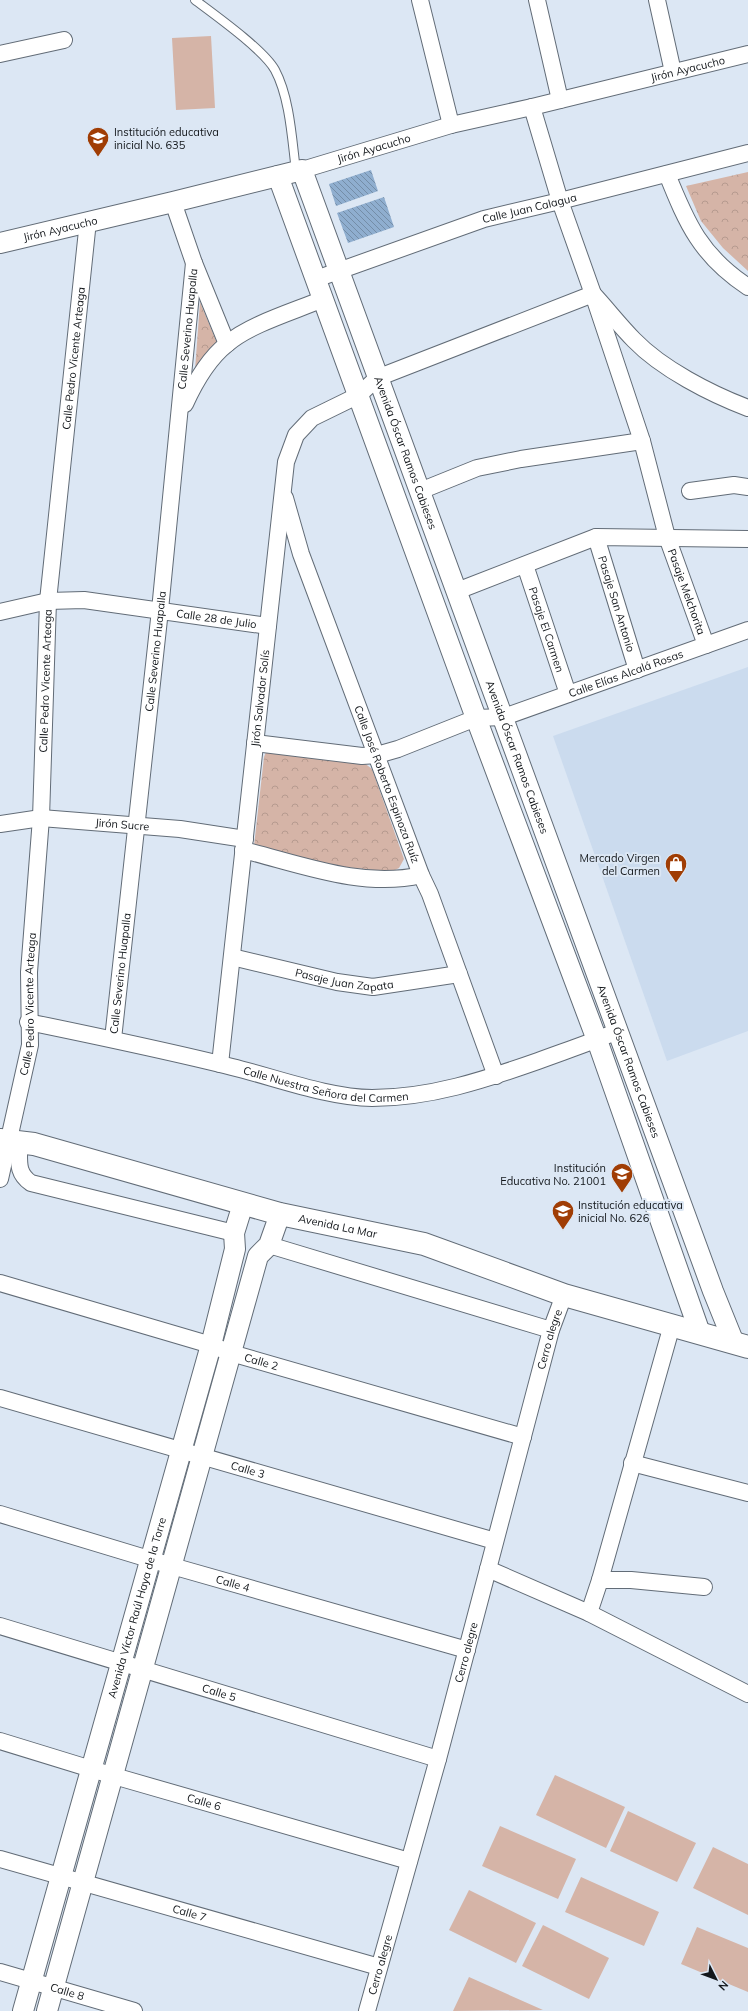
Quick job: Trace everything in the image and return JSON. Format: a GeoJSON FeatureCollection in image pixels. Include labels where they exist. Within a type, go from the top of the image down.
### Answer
{"type":"FeatureCollection","features":[{"type":"Feature","properties":{"kind":"main road","name":"Avenida La Mar"},"geometry":{"type":"LineString","coordinates":[[9,1141],[280,1214],[424,1244],[564,1295],[741,1345]]}},
{"type":"Feature","properties":{"kind":"street"},"geometry":{"type":"LineString","coordinates":[[420,0],[451,125]]}},
{"type":"Feature","properties":{"kind":"street"},"geometry":{"type":"LineString","coordinates":[[536,0],[560,100]]}},
{"type":"Feature","properties":{"kind":"street"},"geometry":{"type":"LineString","coordinates":[[657,0],[672,72]]}},
{"type":"Feature","properties":{"kind":"street"},"geometry":{"type":"LineString","coordinates":[[0,54],[64,40]]}},
{"type":"Feature","properties":{"kind":"street","name":"Jirón Ayacucho"},"geometry":{"type":"LineString","coordinates":[[0,243],[292,172],[451,125],[532,107],[748,54]]}},
{"type":"Feature","properties":{"kind":"street","name":"Pasaje Melchorita"},"geometry":{"type":"LineString","coordinates":[[532,107],[560,201],[642,441],[667,537],[706,645]]}},
{"type":"Feature","properties":{"kind":"street","name":"Calle Juan Calagua"},"geometry":{"type":"LineString","coordinates":[[316,279],[484,219],[748,153]]}},
{"type":"Feature","properties":{"kind":"street","name":"Avenida Óscar Ramos Cabieses"},"geometry":{"type":"LineString","coordinates":[[292,172],[338,271],[504,717],[713,1291],[741,1345]]}},
{"type":"Feature","properties":{"kind":"street","name":"Avenida Óscar Ramos Cabieses"},"geometry":{"type":"LineString","coordinates":[[292,172],[316,279],[323,299],[476,718],[598,1040],[700,1333]]}},
{"type":"Feature","properties":{"kind":"street"},"geometry":{"type":"LineString","coordinates":[[667,174],[681,209],[699,242],[734,277],[748,287]]}},
{"type":"Feature","properties":{"kind":"street"},"geometry":{"type":"LineString","coordinates":[[173,202],[194,263],[227,344]]}},
{"type":"Feature","properties":{"kind":"street","name":"Calle Pedro Vicente Arteaga"},"geometry":{"type":"LineString","coordinates":[[9,1141],[30,1045],[28,1022],[29,972],[41,818],[48,601],[88,221]]}},
{"type":"Feature","properties":{"kind":"street","name":"Calle Severino Huapalla"},"geometry":{"type":"LineString","coordinates":[[113,1040],[160,610],[194,263]]}},
{"type":"Feature","properties":{"kind":"street"},"geometry":{"type":"LineString","coordinates":[[593,294],[634,341],[658,359],[706,391],[748,408]]}},
{"type":"Feature","properties":{"kind":"street","name":"Jirón Salvador Solís"},"geometry":{"type":"LineString","coordinates":[[220,1064],[282,491],[286,462],[296,436],[303,426],[312,418],[358,395],[378,378],[593,294]]}},
{"type":"Feature","properties":{"kind":"street"},"geometry":{"type":"LineString","coordinates":[[180,414],[197,381],[227,344],[248,330],[323,299]]}},
{"type":"Feature","properties":{"kind":"street"},"geometry":{"type":"LineString","coordinates":[[420,492],[477,468],[521,459],[642,441]]}},
{"type":"Feature","properties":{"kind":"street"},"geometry":{"type":"LineString","coordinates":[[690,491],[734,485],[748,487]]}},
{"type":"Feature","properties":{"kind":"street","name":"Calle José Roberto Espinoza Ruíz"},"geometry":{"type":"LineString","coordinates":[[282,491],[301,554],[421,875],[430,894],[496,1076]]}},
{"type":"Feature","properties":{"kind":"street"},"geometry":{"type":"LineString","coordinates":[[457,591],[596,537],[748,539]]}},
{"type":"Feature","properties":{"kind":"street","name":"Pasaje San Antonio"},"geometry":{"type":"LineString","coordinates":[[596,537],[637,670]]}},
{"type":"Feature","properties":{"kind":"street","name":"Pasaje El Carmen"},"geometry":{"type":"LineString","coordinates":[[525,565],[568,694]]}},
{"type":"Feature","properties":{"kind":"street","name":"Calle 28 de Julio"},"geometry":{"type":"LineString","coordinates":[[0,612],[48,601],[84,600],[268,626]]}},
{"type":"Feature","properties":{"kind":"street","name":"Calle Elías Alcalá Rosas"},"geometry":{"type":"LineString","coordinates":[[255,743],[362,756],[377,755],[398,749],[476,718],[504,717],[748,630]]}},
{"type":"Feature","properties":{"kind":"street","name":"Jirón Sucre"},"geometry":{"type":"LineString","coordinates":[[0,824],[41,818],[180,829],[244,844],[333,872],[369,879],[402,880],[421,875]]}},
{"type":"Feature","properties":{"kind":"street","name":"Pasaje Juan Zapata"},"geometry":{"type":"LineString","coordinates":[[232,957],[337,982],[373,987],[459,974]]}},
{"type":"Feature","properties":{"kind":"street","name":"Calle Nuestra Señora del Carmen"},"geometry":{"type":"LineString","coordinates":[[28,1022],[220,1064],[349,1097],[372,1098],[441,1091],[496,1076],[598,1040],[618,1031]]}},
{"type":"Feature","properties":{"kind":"street"},"geometry":{"type":"LineString","coordinates":[[0,1179],[9,1141]]}},
{"type":"Feature","properties":{"kind":"street"},"geometry":{"type":"LineString","coordinates":[[9,1141],[22,1177],[31,1183],[234,1233]]}},
{"type":"Feature","properties":{"kind":"street","name":"Avenida Víctor Raúl Haya de la Torre"},"geometry":{"type":"LineString","coordinates":[[23,2011],[211,1345],[236,1249],[234,1233],[243,1204]]}},
{"type":"Feature","properties":{"kind":"street","name":"Avenida Víctor Raúl Haya de la Torre"},"geometry":{"type":"LineString","coordinates":[[47,2011],[114,1776],[258,1256],[269,1245],[280,1214]]}},
{"type":"Feature","properties":{"kind":"street"},"geometry":{"type":"LineString","coordinates":[[269,1245],[551,1330]]}},
{"type":"Feature","properties":{"kind":"street","name":"Calle 2"},"geometry":{"type":"LineString","coordinates":[[0,1283],[523,1437]]}},
{"type":"Feature","properties":{"kind":"street","name":"Cerro alegre"},"geometry":{"type":"LineString","coordinates":[[367,2011],[438,1759],[551,1330],[564,1295]]}},
{"type":"Feature","properties":{"kind":"street"},"geometry":{"type":"LineString","coordinates":[[589,1614],[672,1325]]}},
{"type":"Feature","properties":{"kind":"street","name":"Calle 3"},"geometry":{"type":"LineString","coordinates":[[0,1398],[495,1541]]}},
{"type":"Feature","properties":{"kind":"street"},"geometry":{"type":"LineString","coordinates":[[632,1463],[748,1493]]}},
{"type":"Feature","properties":{"kind":"street","name":"Calle 4"},"geometry":{"type":"LineString","coordinates":[[0,1514],[151,1558],[172,1566],[467,1650]]}},
{"type":"Feature","properties":{"kind":"street"},"geometry":{"type":"LineString","coordinates":[[488,1569],[589,1614],[748,1694]]}},
{"type":"Feature","properties":{"kind":"street"},"geometry":{"type":"LineString","coordinates":[[600,1580],[631,1580],[704,1586]]}},
{"type":"Feature","properties":{"kind":"street","name":"Calle 5"},"geometry":{"type":"LineString","coordinates":[[0,1626],[438,1759]]}},
{"type":"Feature","properties":{"kind":"street","name":"Calle 6"},"geometry":{"type":"LineString","coordinates":[[0,1741],[114,1776],[409,1861]]}},
{"type":"Feature","properties":{"kind":"street","name":"Calle 7"},"geometry":{"type":"LineString","coordinates":[[0,1859],[379,1967]]}},
{"type":"Feature","properties":{"kind":"street","name":"Calle 8"},"geometry":{"type":"LineString","coordinates":[[0,1972],[134,2011]]}},
{"type":"Feature","properties":{"kind":"lane"},"geometry":{"type":"LineString","coordinates":[[195,0],[258,51],[275,70],[286,102],[292,172]]}},
{"type":"Feature","properties":{"kind":"shaded area","name":"Mercado Virgen del Carmen"},"geometry":{"type":"Polygon","coordinates":[[[748,667],[748,1031],[667,1061],[553,736],[748,667]]]}},
{"type":"Feature","properties":{"kind":"green space"},"geometry":{"type":"Polygon","coordinates":[[[211,36],[215,108],[176,110],[172,38],[211,36]]]}},
{"type":"Feature","properties":{"kind":"green space"},"geometry":{"type":"Polygon","coordinates":[[[748,172],[748,271],[723,248],[701,221],[686,186],[748,172]]]}},
{"type":"Feature","properties":{"kind":"green space"},"geometry":{"type":"Polygon","coordinates":[[[200,302],[217,343],[195,370],[200,302]]]}},
{"type":"Feature","properties":{"kind":"green space"},"geometry":{"type":"Polygon","coordinates":[[[266,752],[363,762],[372,769],[404,859],[399,868],[391,872],[336,866],[254,846],[264,757],[266,752]]]}},
{"type":"Feature","properties":{"kind":"green space"},"geometry":{"type":"Polygon","coordinates":[[[555,1775],[625,1807],[606,1848],[536,1815],[555,1775]]]}},
{"type":"Feature","properties":{"kind":"green space"},"geometry":{"type":"Polygon","coordinates":[[[628,1811],[696,1843],[677,1882],[610,1851],[628,1811]]]}},
{"type":"Feature","properties":{"kind":"green space"},"geometry":{"type":"Polygon","coordinates":[[[500,1826],[576,1859],[558,1899],[482,1866],[500,1826]]]}},
{"type":"Feature","properties":{"kind":"green space"},"geometry":{"type":"Polygon","coordinates":[[[713,1847],[748,1864],[748,1915],[693,1888],[713,1847]]]}},
{"type":"Feature","properties":{"kind":"green space"},"geometry":{"type":"Polygon","coordinates":[[[581,1877],[659,1912],[644,1946],[565,1912],[581,1877]]]}},
{"type":"Feature","properties":{"kind":"green space"},"geometry":{"type":"Polygon","coordinates":[[[469,1890],[536,1923],[516,1963],[449,1930],[469,1890]]]}},
{"type":"Feature","properties":{"kind":"green space"},"geometry":{"type":"Polygon","coordinates":[[[543,1925],[609,1958],[589,1999],[522,1966],[543,1925]]]}},
{"type":"Feature","properties":{"kind":"green space"},"geometry":{"type":"Polygon","coordinates":[[[697,1927],[748,1948],[748,1992],[681,1964],[697,1927]]]}},
{"type":"Feature","properties":{"kind":"green space"},"geometry":{"type":"Polygon","coordinates":[[[469,1977],[543,2010],[453,2011],[469,1977]]]}},
{"type":"Feature","properties":{"kind":"building"},"geometry":{"type":"Polygon","coordinates":[[[371,170],[378,191],[336,206],[329,184],[371,170]]]}},
{"type":"Feature","properties":{"kind":"building"},"geometry":{"type":"Polygon","coordinates":[[[384,197],[394,227],[348,243],[337,213],[384,197]]]}},
{"type":"Feature","properties":{"kind":"place","name":"Institución educativa inicial No. 635"},"geometry":{"type":"Point","coordinates":[98,158]}},
{"type":"Feature","properties":{"kind":"place","name":"Mercado Virgen del Carmen"},"geometry":{"type":"Point","coordinates":[676,884]}},
{"type":"Feature","properties":{"kind":"place","name":"Institución Educativa No. 21001"},"geometry":{"type":"Point","coordinates":[622,1194]}},
{"type":"Feature","properties":{"kind":"place","name":"Institución educativa inicial No. 626"},"geometry":{"type":"Point","coordinates":[563,1230]}}]}
